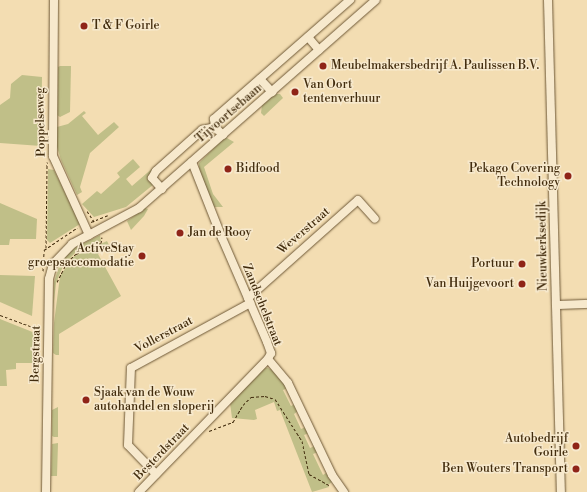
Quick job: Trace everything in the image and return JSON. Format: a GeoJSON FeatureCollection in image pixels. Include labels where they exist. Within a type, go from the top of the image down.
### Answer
{"type":"FeatureCollection","features":[{"type":"Feature","properties":{"kind":"street","name":"Poppelseweg"},"geometry":{"type":"LineString","coordinates":[[54,0],[51,165],[89,235]]}},
{"type":"Feature","properties":{"kind":"street"},"geometry":{"type":"LineString","coordinates":[[223,135],[215,127],[214,119],[350,0]]}},
{"type":"Feature","properties":{"kind":"street"},"geometry":{"type":"LineString","coordinates":[[363,0],[369,7]]}},
{"type":"Feature","properties":{"kind":"street","name":"Tijvoortsebaan"},"geometry":{"type":"LineString","coordinates":[[89,235],[129,215],[162,189],[376,0]]}},
{"type":"Feature","properties":{"kind":"street","name":"Nieuwkerksedijk"},"geometry":{"type":"LineString","coordinates":[[548,0],[561,492]]}},
{"type":"Feature","properties":{"kind":"street"},"geometry":{"type":"LineString","coordinates":[[308,37],[319,50]]}},
{"type":"Feature","properties":{"kind":"street"},"geometry":{"type":"LineString","coordinates":[[260,79],[272,92]]}},
{"type":"Feature","properties":{"kind":"street"},"geometry":{"type":"LineString","coordinates":[[162,189],[152,178],[156,171],[202,130],[215,127]]}},
{"type":"Feature","properties":{"kind":"street","name":"Zandschelstraat"},"geometry":{"type":"LineString","coordinates":[[192,162],[270,352],[268,359],[288,383],[337,483],[344,492]]}},
{"type":"Feature","properties":{"kind":"street","name":"Weverstraat"},"geometry":{"type":"LineString","coordinates":[[249,301],[358,200],[375,219]]}},
{"type":"Feature","properties":{"kind":"street","name":"Bergstraat"},"geometry":{"type":"LineString","coordinates":[[46,492],[49,279],[53,264],[66,249],[89,235]]}},
{"type":"Feature","properties":{"kind":"street","name":"Vollerstraat"},"geometry":{"type":"LineString","coordinates":[[156,474],[128,446],[131,368],[249,301]]}},
{"type":"Feature","properties":{"kind":"street"},"geometry":{"type":"LineString","coordinates":[[556,305],[587,304]]}},
{"type":"Feature","properties":{"kind":"street","name":"Besterdstraat"},"geometry":{"type":"LineString","coordinates":[[139,492],[268,359]]}},
{"type":"Feature","properties":{"kind":"path"},"geometry":{"type":"LineString","coordinates":[[52,150],[47,152],[51,165],[46,248],[84,224]]}},
{"type":"Feature","properties":{"kind":"path"},"geometry":{"type":"LineString","coordinates":[[56,286],[62,269],[73,256],[103,241],[94,220]]}},
{"type":"Feature","properties":{"kind":"path"},"geometry":{"type":"LineString","coordinates":[[0,315],[28,327],[49,332]]}},
{"type":"Feature","properties":{"kind":"path"},"geometry":{"type":"LineString","coordinates":[[197,432],[203,434],[233,422],[243,405],[251,397],[265,396],[275,399],[301,438],[311,478],[330,486],[337,483]]}},
{"type":"Feature","properties":{"kind":"shaded area"},"geometry":{"type":"Polygon","coordinates":[[[71,66],[70,112],[60,117],[57,115],[58,67],[71,66]]]}},
{"type":"Feature","properties":{"kind":"shaded area"},"geometry":{"type":"Polygon","coordinates":[[[22,75],[42,77],[41,146],[0,143],[0,105],[10,98],[11,84],[22,75]]]}},
{"type":"Feature","properties":{"kind":"shaded area"},"geometry":{"type":"Polygon","coordinates":[[[275,94],[280,94],[283,98],[264,116],[261,113],[262,105],[275,94]]]}},
{"type":"Feature","properties":{"kind":"shaded area"},"geometry":{"type":"Polygon","coordinates":[[[84,111],[86,113],[82,116],[98,135],[114,122],[119,127],[90,153],[80,187],[82,192],[77,195],[61,160],[57,147],[57,127],[68,124],[84,111]]]}},
{"type":"Feature","properties":{"kind":"shaded area"},"geometry":{"type":"Polygon","coordinates":[[[225,137],[234,142],[204,167],[213,194],[223,207],[214,207],[199,169],[199,163],[225,137]]]}},
{"type":"Feature","properties":{"kind":"shaded area"},"geometry":{"type":"Polygon","coordinates":[[[133,159],[140,167],[126,179],[132,186],[154,167],[154,184],[126,207],[94,217],[82,204],[97,191],[101,194],[120,177],[117,173],[133,159]]]}},
{"type":"Feature","properties":{"kind":"shaded area"},"geometry":{"type":"Polygon","coordinates":[[[48,169],[54,170],[80,224],[50,243],[47,240],[48,169]]]}},
{"type":"Feature","properties":{"kind":"shaded area"},"geometry":{"type":"Polygon","coordinates":[[[0,203],[37,219],[36,239],[10,239],[9,245],[0,245],[0,203]]]}},
{"type":"Feature","properties":{"kind":"shaded area"},"geometry":{"type":"Polygon","coordinates":[[[145,208],[148,209],[144,216],[131,230],[127,221],[145,208]]]}},
{"type":"Feature","properties":{"kind":"shaded area"},"geometry":{"type":"Polygon","coordinates":[[[100,235],[101,241],[75,253],[64,264],[56,283],[53,310],[54,282],[60,264],[71,250],[100,235]]]}},
{"type":"Feature","properties":{"kind":"shaded area"},"geometry":{"type":"Polygon","coordinates":[[[107,241],[110,247],[98,254],[121,296],[59,334],[59,355],[56,355],[53,353],[54,323],[60,276],[73,257],[107,241]]]}},
{"type":"Feature","properties":{"kind":"shaded area"},"geometry":{"type":"Polygon","coordinates":[[[0,275],[35,276],[32,316],[0,302],[0,275]]]}},
{"type":"Feature","properties":{"kind":"shaded area"},"geometry":{"type":"Polygon","coordinates":[[[0,319],[40,335],[39,363],[16,363],[16,369],[6,370],[7,386],[0,386],[0,319]]]}},
{"type":"Feature","properties":{"kind":"shaded area"},"geometry":{"type":"Polygon","coordinates":[[[264,367],[271,369],[288,388],[283,390],[291,406],[295,404],[298,411],[294,414],[301,429],[306,427],[309,433],[304,435],[310,448],[315,446],[318,452],[313,454],[323,475],[326,473],[332,482],[328,485],[329,487],[312,492],[280,410],[277,411],[274,402],[255,410],[257,419],[232,418],[230,403],[264,367]]]}},
{"type":"Feature","properties":{"kind":"shaded area"},"geometry":{"type":"Polygon","coordinates":[[[58,407],[58,437],[54,437],[52,436],[52,410],[58,407]]]}},
{"type":"Feature","properties":{"kind":"shaded area"},"geometry":{"type":"Polygon","coordinates":[[[58,443],[57,476],[51,476],[52,444],[58,443]]]}},
{"type":"Feature","properties":{"kind":"place","name":"T & F Goirle"},"geometry":{"type":"Point","coordinates":[84,26]}},
{"type":"Feature","properties":{"kind":"place","name":"Meubelmakersbedrijf A. Paulissen B.V."},"geometry":{"type":"Point","coordinates":[323,66]}},
{"type":"Feature","properties":{"kind":"place","name":"Van Oort tentenverhuur"},"geometry":{"type":"Point","coordinates":[295,92]}},
{"type":"Feature","properties":{"kind":"place","name":"Bidfood"},"geometry":{"type":"Point","coordinates":[228,169]}},
{"type":"Feature","properties":{"kind":"place","name":"Pekago Covering Technology"},"geometry":{"type":"Point","coordinates":[568,176]}},
{"type":"Feature","properties":{"kind":"place","name":"Jan de Rooy"},"geometry":{"type":"Point","coordinates":[180,233]}},
{"type":"Feature","properties":{"kind":"place","name":"ActiveStay groepsaccomodatie"},"geometry":{"type":"Point","coordinates":[142,256]}},
{"type":"Feature","properties":{"kind":"place","name":"Portuur"},"geometry":{"type":"Point","coordinates":[522,264]}},
{"type":"Feature","properties":{"kind":"place","name":"Van Huijgevoort"},"geometry":{"type":"Point","coordinates":[522,284]}},
{"type":"Feature","properties":{"kind":"place","name":"Sjaak van de Wouw autohandel en sloperij"},"geometry":{"type":"Point","coordinates":[86,400]}},
{"type":"Feature","properties":{"kind":"place","name":"Autobedrijf Goirle"},"geometry":{"type":"Point","coordinates":[576,446]}},
{"type":"Feature","properties":{"kind":"place","name":"Ben Wouters Transport"},"geometry":{"type":"Point","coordinates":[576,469]}}]}
